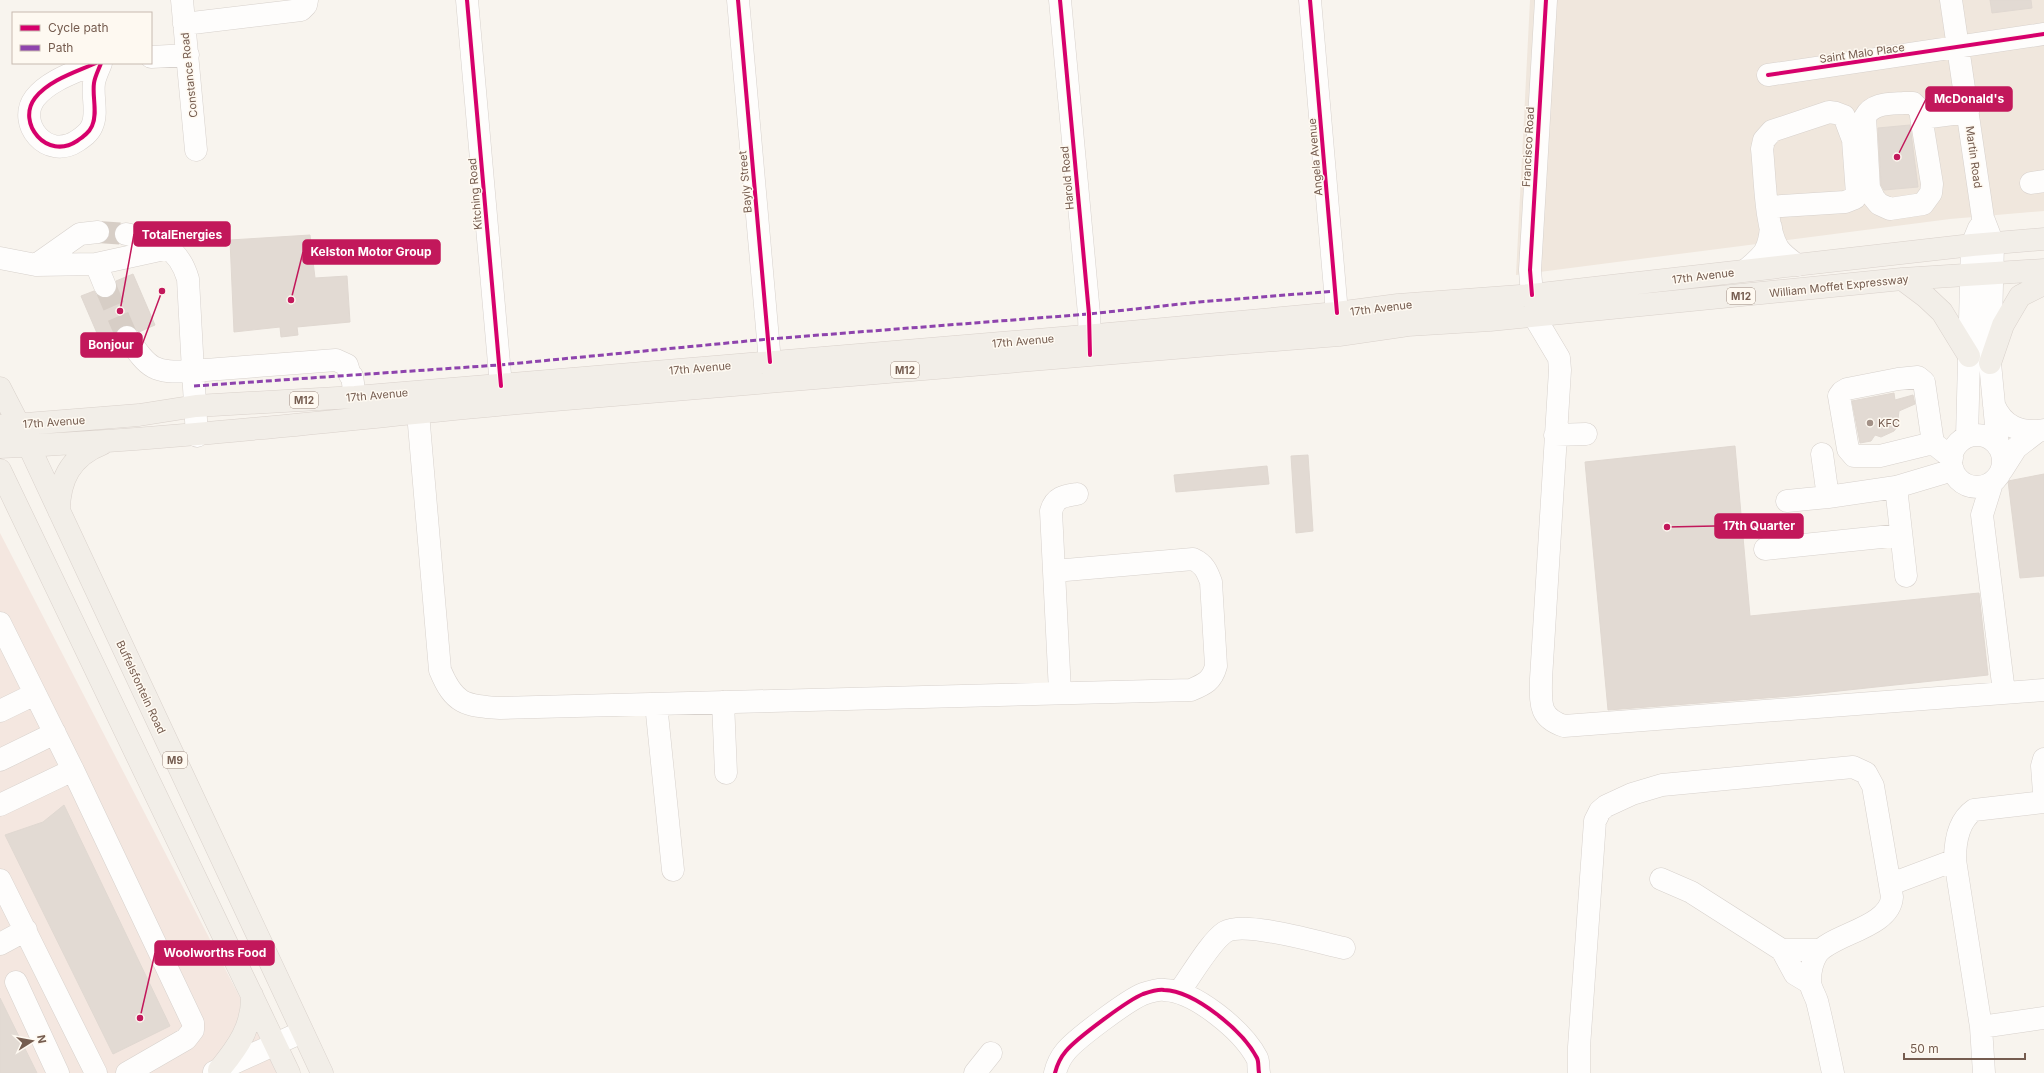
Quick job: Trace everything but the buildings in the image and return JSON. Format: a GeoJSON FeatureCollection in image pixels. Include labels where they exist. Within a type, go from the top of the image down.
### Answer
{"type":"FeatureCollection","features":[{"type":"Feature","properties":{"kind":"main road","name":"17th Avenue"},"geometry":{"type":"LineString","coordinates":[[0,448],[197,436],[418,413],[770,380],[1091,345],[1398,305],[1533,305],[1746,270],[1983,244],[2044,239]]}},
{"type":"Feature","properties":{"kind":"main road","name":"William Moffet Expressway"},"geometry":{"type":"LineString","coordinates":[[1490,320],[1533,305],[2044,270]]}},
{"type":"Feature","properties":{"kind":"main road"},"geometry":{"type":"LineString","coordinates":[[1902,279],[1942,312],[1969,356]]}},
{"type":"Feature","properties":{"kind":"main road"},"geometry":{"type":"LineString","coordinates":[[1990,363],[2003,325],[2020,296],[2044,284]]}},
{"type":"Feature","properties":{"kind":"main road","name":"17th Avenue"},"geometry":{"type":"LineString","coordinates":[[10,425],[139,415],[196,406],[355,397],[501,386],[770,362],[1091,345],[1339,335],[1408,325],[1490,320]]}},
{"type":"Feature","properties":{"kind":"main road","name":"Buffelsfontein Road"},"geometry":{"type":"LineString","coordinates":[[0,388],[10,425],[28,446],[322,1073]]}},
{"type":"Feature","properties":{"kind":"main road"},"geometry":{"type":"LineString","coordinates":[[416,392],[418,413]]}},
{"type":"Feature","properties":{"kind":"main road"},"geometry":{"type":"LineString","coordinates":[[58,512],[60,488],[73,462],[90,449],[111,441]]}},
{"type":"Feature","properties":{"kind":"main road"},"geometry":{"type":"LineString","coordinates":[[0,470],[289,1073]]}},
{"type":"Feature","properties":{"kind":"main road"},"geometry":{"type":"LineString","coordinates":[[216,1071],[236,1048],[247,1030],[252,1007],[252,995]]}},
{"type":"Feature","properties":{"kind":"street","name":"Constance Road"},"geometry":{"type":"LineString","coordinates":[[182,0],[196,150]]}},
{"type":"Feature","properties":{"kind":"street"},"geometry":{"type":"LineString","coordinates":[[184,24],[301,10],[306,5],[307,0]]}},
{"type":"Feature","properties":{"kind":"street","name":"Kitching Road"},"geometry":{"type":"LineString","coordinates":[[467,0],[501,386]]}},
{"type":"Feature","properties":{"kind":"street","name":"Bayly Street"},"geometry":{"type":"LineString","coordinates":[[738,0],[770,362]]}},
{"type":"Feature","properties":{"kind":"street","name":"Harold Road"},"geometry":{"type":"LineString","coordinates":[[1060,0],[1091,345]]}},
{"type":"Feature","properties":{"kind":"street","name":"Angela Avenue"},"geometry":{"type":"LineString","coordinates":[[1310,0],[1337,313]]}},
{"type":"Feature","properties":{"kind":"street","name":"Francisco Road"},"geometry":{"type":"LineString","coordinates":[[1533,305],[1530,270],[1546,0]]}},
{"type":"Feature","properties":{"kind":"street","name":"Martin Road"},"geometry":{"type":"LineString","coordinates":[[1951,0],[1983,218],[1983,244]]}},
{"type":"Feature","properties":{"kind":"street","name":"Saint Malo Place"},"geometry":{"type":"LineString","coordinates":[[1768,75],[1958,48],[2044,34]]}},
{"type":"Feature","properties":{"kind":"street"},"geometry":{"type":"LineString","coordinates":[[152,57],[188,55]]}},
{"type":"Feature","properties":{"kind":"street"},"geometry":{"type":"LineString","coordinates":[[94,64],[51,85],[36,98],[29,113],[31,123],[41,140],[57,148],[66,147],[87,134],[94,121],[94,83],[101,64]]}},
{"type":"Feature","properties":{"kind":"street"},"geometry":{"type":"LineString","coordinates":[[1904,103],[1917,106],[1922,118],[1932,184],[1931,193],[1923,204],[1890,209],[1879,204],[1869,188],[1865,117],[1873,108],[1880,105],[1904,103]]}},
{"type":"Feature","properties":{"kind":"street"},"geometry":{"type":"LineString","coordinates":[[1746,270],[1769,245],[1769,217],[1762,149],[1767,135],[1829,112],[1836,112],[1844,116],[1853,140],[1857,194],[1855,198],[1845,202],[1769,217]]}},
{"type":"Feature","properties":{"kind":"street"},"geometry":{"type":"LineString","coordinates":[[1922,118],[1968,112]]}},
{"type":"Feature","properties":{"kind":"street"},"geometry":{"type":"LineString","coordinates":[[1769,217],[1778,247],[1797,265]]}},
{"type":"Feature","properties":{"kind":"street"},"geometry":{"type":"LineString","coordinates":[[0,272],[31,264],[80,234],[98,232]]}},
{"type":"Feature","properties":{"kind":"street"},"geometry":{"type":"LineString","coordinates":[[126,234],[152,239],[169,248],[179,257],[188,279],[197,436]]}},
{"type":"Feature","properties":{"kind":"street"},"geometry":{"type":"LineString","coordinates":[[1967,437],[1969,356],[1981,274],[1983,244]]}},
{"type":"Feature","properties":{"kind":"street"},"geometry":{"type":"LineString","coordinates":[[0,258],[31,264],[96,264],[169,248]]}},
{"type":"Feature","properties":{"kind":"street"},"geometry":{"type":"LineString","coordinates":[[96,264],[106,286]]}},
{"type":"Feature","properties":{"kind":"street"},"geometry":{"type":"LineString","coordinates":[[1981,274],[1998,446]]}},
{"type":"Feature","properties":{"kind":"street"},"geometry":{"type":"LineString","coordinates":[[1533,305],[1559,358],[1560,370],[1541,679],[1542,705],[1544,713],[1551,722],[1564,726],[2044,690]]}},
{"type":"Feature","properties":{"kind":"street"},"geometry":{"type":"LineString","coordinates":[[127,337],[146,363],[156,370],[167,372],[336,360],[347,366],[350,375],[352,376],[355,397]]}},
{"type":"Feature","properties":{"kind":"street"},"geometry":{"type":"LineString","coordinates":[[1933,443],[1869,456],[1854,456],[1848,450],[1839,396],[1842,392],[1898,379],[1915,377],[1924,382],[1933,443],[1955,470],[1973,487],[1986,486],[1997,476],[2016,448],[2041,430]]}},
{"type":"Feature","properties":{"kind":"street"},"geometry":{"type":"LineString","coordinates":[[1994,405],[2003,421],[2012,427],[2041,430]]}},
{"type":"Feature","properties":{"kind":"street"},"geometry":{"type":"LineString","coordinates":[[418,413],[440,670],[448,688],[456,698],[463,702],[481,707],[500,708],[1060,692],[1191,690],[1207,683],[1213,676],[1216,666],[1211,582],[1207,571],[1201,562],[1193,559],[1054,571]]}},
{"type":"Feature","properties":{"kind":"street"},"geometry":{"type":"LineString","coordinates":[[1555,435],[1586,434]]}},
{"type":"Feature","properties":{"kind":"street"},"geometry":{"type":"LineString","coordinates":[[1982,515],[1997,476],[2002,454],[1998,446],[1992,440],[1985,436],[1976,435],[1967,437],[1954,449],[1955,470],[1982,515],[2004,692]]}},
{"type":"Feature","properties":{"kind":"street"},"geometry":{"type":"LineString","coordinates":[[1822,454],[1828,497]]}},
{"type":"Feature","properties":{"kind":"street"},"geometry":{"type":"LineString","coordinates":[[1787,501],[1828,497],[1896,487],[1955,470]]}},
{"type":"Feature","properties":{"kind":"street"},"geometry":{"type":"LineString","coordinates":[[1896,487],[1900,535],[1906,576]]}},
{"type":"Feature","properties":{"kind":"street"},"geometry":{"type":"LineString","coordinates":[[1060,692],[1051,510],[1053,503],[1060,497],[1077,494]]}},
{"type":"Feature","properties":{"kind":"street"},"geometry":{"type":"LineString","coordinates":[[1765,549],[1900,535]]}},
{"type":"Feature","properties":{"kind":"street"},"geometry":{"type":"LineString","coordinates":[[0,623],[8,660],[35,694],[55,733],[193,1024],[192,1030],[186,1039],[127,1073]]}},
{"type":"Feature","properties":{"kind":"street"},"geometry":{"type":"LineString","coordinates":[[0,711],[35,694]]}},
{"type":"Feature","properties":{"kind":"street"},"geometry":{"type":"LineString","coordinates":[[723,702],[726,773]]}},
{"type":"Feature","properties":{"kind":"street"},"geometry":{"type":"LineString","coordinates":[[656,704],[673,870]]}},
{"type":"Feature","properties":{"kind":"street"},"geometry":{"type":"LineString","coordinates":[[0,760],[55,733]]}},
{"type":"Feature","properties":{"kind":"street"},"geometry":{"type":"LineString","coordinates":[[2044,759],[2042,766],[2044,793]]}},
{"type":"Feature","properties":{"kind":"street"},"geometry":{"type":"LineString","coordinates":[[1580,1073],[1579,1047],[1595,821],[1600,811],[1606,806],[1632,794],[1662,785],[1853,767],[1860,769],[1869,776],[1873,786],[1891,884],[1892,903],[1887,911],[1863,928],[1820,950],[1782,950]]}},
{"type":"Feature","properties":{"kind":"street"},"geometry":{"type":"LineString","coordinates":[[0,806],[73,770]]}},
{"type":"Feature","properties":{"kind":"street"},"geometry":{"type":"LineString","coordinates":[[1984,1073],[1981,1027],[1955,860],[1955,848],[1961,826],[1966,816],[1974,810],[2044,802]]}},
{"type":"Feature","properties":{"kind":"street"},"geometry":{"type":"LineString","coordinates":[[1891,884],[1955,860]]}},
{"type":"Feature","properties":{"kind":"street"},"geometry":{"type":"LineString","coordinates":[[1661,879],[1690,892],[1782,950],[1795,974],[1810,983]]}},
{"type":"Feature","properties":{"kind":"street"},"geometry":{"type":"LineString","coordinates":[[0,880],[96,1073]]}},
{"type":"Feature","properties":{"kind":"street"},"geometry":{"type":"LineString","coordinates":[[1179,992],[1216,940],[1226,931],[1239,927],[1258,929],[1344,948]]}},
{"type":"Feature","properties":{"kind":"street"},"geometry":{"type":"LineString","coordinates":[[0,944],[26,930]]}},
{"type":"Feature","properties":{"kind":"street"},"geometry":{"type":"LineString","coordinates":[[1820,950],[1814,960],[1810,983],[1818,1002],[1833,1073]]}},
{"type":"Feature","properties":{"kind":"street"},"geometry":{"type":"LineString","coordinates":[[43,967],[8,986],[58,1073]]}},
{"type":"Feature","properties":{"kind":"street"},"geometry":{"type":"LineString","coordinates":[[1055,1073],[1065,1052],[1074,1042],[1129,1001],[1144,994],[1163,990],[1179,992],[1226,1021],[1242,1038],[1257,1059],[1259,1073]]}},
{"type":"Feature","properties":{"kind":"street"},"geometry":{"type":"LineString","coordinates":[[1981,1027],[2044,1018]]}},
{"type":"Feature","properties":{"kind":"street"},"geometry":{"type":"LineString","coordinates":[[216,1071],[302,1032]]}},
{"type":"Feature","properties":{"kind":"street"},"geometry":{"type":"LineString","coordinates":[[975,1073],[991,1053]]}},
{"type":"Feature","properties":{"kind":"shaded area"},"geometry":{"type":"Polygon","coordinates":[[[1530,0],[2044,0],[2044,211],[1950,219],[1516,275],[1530,0]]]}},
{"type":"Feature","properties":{"kind":"shaded area"},"geometry":{"type":"Polygon","coordinates":[[[0,533],[249,1015],[277,1073],[0,1073],[0,533]]]}},
{"type":"Feature","properties":{"kind":"tunnel"},"geometry":{"type":"LineString","coordinates":[[98,232],[126,234]]}},
{"type":"Feature","properties":{"kind":"tunnel"},"geometry":{"type":"LineString","coordinates":[[105,286],[127,337]]}},
{"type":"Feature","properties":{"kind":"marked path"},"geometry":{"type":"LineString","coordinates":[[194,386],[499,365],[769,339],[1089,314],[1199,302],[1336,291]]}},
{"type":"Feature","properties":{"kind":"cycle path"},"geometry":{"type":"LineString","coordinates":[[467,0],[501,386]]}},
{"type":"Feature","properties":{"kind":"cycle path"},"geometry":{"type":"LineString","coordinates":[[738,0],[770,362]]}},
{"type":"Feature","properties":{"kind":"cycle path"},"geometry":{"type":"LineString","coordinates":[[1060,0],[1089,314],[1090,355]]}},
{"type":"Feature","properties":{"kind":"cycle path"},"geometry":{"type":"LineString","coordinates":[[1310,0],[1337,313]]}},
{"type":"Feature","properties":{"kind":"cycle path"},"geometry":{"type":"LineString","coordinates":[[1532,295],[1530,270],[1546,0]]}},
{"type":"Feature","properties":{"kind":"cycle path"},"geometry":{"type":"LineString","coordinates":[[1768,75],[2044,34]]}},
{"type":"Feature","properties":{"kind":"cycle path"},"geometry":{"type":"LineString","coordinates":[[94,64],[55,81],[35,98],[30,108],[29,118],[32,128],[46,143],[55,146],[66,146],[77,141],[89,131],[95,116],[94,83],[101,64]]}},
{"type":"Feature","properties":{"kind":"cycle path"},"geometry":{"type":"LineString","coordinates":[[1055,1073],[1059,1062],[1066,1051],[1091,1029],[1115,1011],[1136,998],[1156,990],[1176,992],[1190,997],[1217,1014],[1230,1025],[1250,1047],[1257,1058],[1259,1073]]}},
{"type":"Feature","properties":{"kind":"place","name":"McDonald's"},"geometry":{"type":"Point","coordinates":[1897,157]}},
{"type":"Feature","properties":{"kind":"place","name":"Bonjour"},"geometry":{"type":"Point","coordinates":[162,291]}},
{"type":"Feature","properties":{"kind":"place","name":"Kelston Motor Group"},"geometry":{"type":"Point","coordinates":[291,300]}},
{"type":"Feature","properties":{"kind":"place","name":"TotalEnergies"},"geometry":{"type":"Point","coordinates":[120,311]}},
{"type":"Feature","properties":{"kind":"place","name":"KFC"},"geometry":{"type":"Point","coordinates":[1870,423]}},
{"type":"Feature","properties":{"kind":"place","name":"17th Quarter"},"geometry":{"type":"Point","coordinates":[1667,527]}},
{"type":"Feature","properties":{"kind":"place","name":"Woolworths Food"},"geometry":{"type":"Point","coordinates":[140,1018]}}]}
